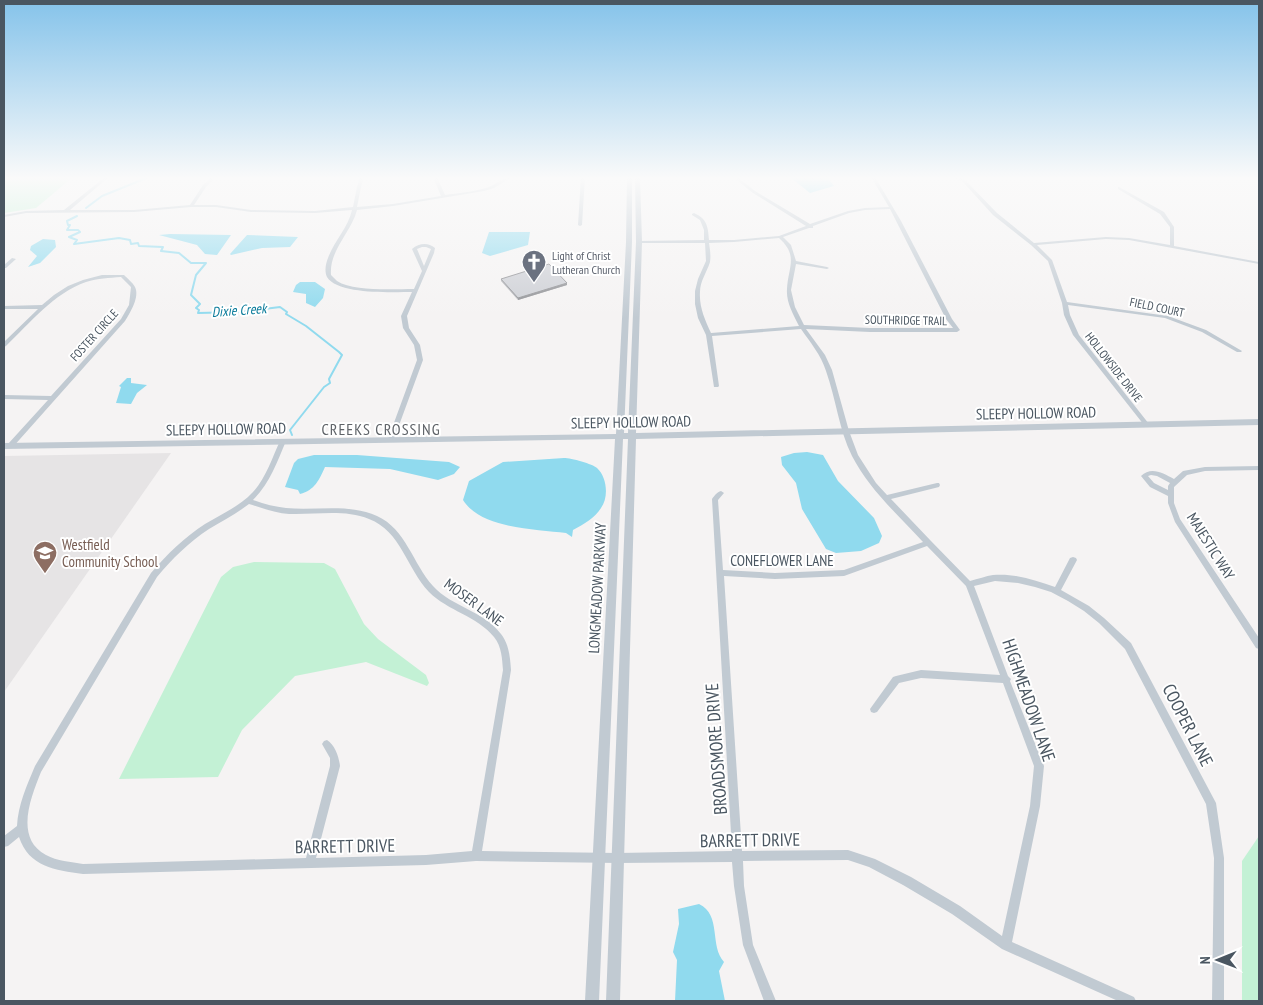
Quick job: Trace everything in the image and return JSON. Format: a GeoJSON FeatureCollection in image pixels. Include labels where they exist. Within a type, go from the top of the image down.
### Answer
{"type":"FeatureCollection","features":[{"type":"Feature","properties":{"kind":"street"},"geometry":{"type":"LineString","coordinates":[[349,224],[329,262],[327,268],[330,276],[336,282],[347,287],[415,290]]}},
{"type":"Feature","properties":{"kind":"street","name":"LONGMEADOW PARKWAY"},"geometry":{"type":"LineString","coordinates":[[592,1001],[629,224]]}},
{"type":"Feature","properties":{"kind":"street","name":"LONGMEADOW PARKWAY"},"geometry":{"type":"LineString","coordinates":[[613,1001],[633,436],[638,224]]}},
{"type":"Feature","properties":{"kind":"street"},"geometry":{"type":"LineString","coordinates":[[704,224],[708,261],[700,278],[697,291],[701,318],[709,335],[716,386]]}},
{"type":"Feature","properties":{"kind":"street"},"geometry":{"type":"LineString","coordinates":[[806,224],[811,227]]}},
{"type":"Feature","properties":{"kind":"street"},"geometry":{"type":"LineString","coordinates":[[639,242],[707,242],[780,237],[819,224]]}},
{"type":"Feature","properties":{"kind":"street","name":"SOUTHRIDGE TRAIL"},"geometry":{"type":"LineString","coordinates":[[709,335],[802,327],[870,330],[958,330],[949,318],[900,224]]}},
{"type":"Feature","properties":{"kind":"street","name":"HOLLOWSIDE DRIVE"},"geometry":{"type":"LineString","coordinates":[[1008,224],[1050,260],[1071,325],[1081,342],[1146,424]]}},
{"type":"Feature","properties":{"kind":"street"},"geometry":{"type":"LineString","coordinates":[[1170,224],[1172,227],[1172,245]]}},
{"type":"Feature","properties":{"kind":"street"},"geometry":{"type":"LineString","coordinates":[[780,237],[790,245],[794,262],[789,290],[790,301],[802,327],[822,355],[829,370],[846,431]]}},
{"type":"Feature","properties":{"kind":"street"},"geometry":{"type":"LineString","coordinates":[[1033,244],[1122,238],[1172,245],[1212,255],[1259,263]]}},
{"type":"Feature","properties":{"kind":"street"},"geometry":{"type":"LineString","coordinates":[[391,439],[420,360],[417,345],[406,328],[404,316],[424,271],[433,248],[430,246],[418,247],[414,250],[424,271]]}},
{"type":"Feature","properties":{"kind":"street"},"geometry":{"type":"LineString","coordinates":[[4,267],[14,259]]}},
{"type":"Feature","properties":{"kind":"street"},"geometry":{"type":"LineString","coordinates":[[794,262],[828,268]]}},
{"type":"Feature","properties":{"kind":"street","name":"FOSTER CIRCLE"},"geometry":{"type":"LineString","coordinates":[[4,345],[63,290],[80,281],[110,275],[122,276],[133,287],[131,309],[7,446]]}},
{"type":"Feature","properties":{"kind":"street","name":"FIELD COURT"},"geometry":{"type":"LineString","coordinates":[[1065,302],[1166,317],[1204,331],[1239,351]]}},
{"type":"Feature","properties":{"kind":"street"},"geometry":{"type":"LineString","coordinates":[[4,307],[43,308]]}},
{"type":"Feature","properties":{"kind":"street"},"geometry":{"type":"LineString","coordinates":[[4,398],[51,398]]}},
{"type":"Feature","properties":{"kind":"street","name":"SLEEPY HOLLOW ROAD"},"geometry":{"type":"LineString","coordinates":[[7,446],[633,436],[1259,422]]}},
{"type":"Feature","properties":{"kind":"street","name":"HIGHMEADOW LANE"},"geometry":{"type":"LineString","coordinates":[[846,431],[855,455],[869,478],[928,543],[969,584],[1039,766],[1035,806],[1006,945]]}},
{"type":"Feature","properties":{"kind":"street"},"geometry":{"type":"LineString","coordinates":[[4,842],[21,829],[22,814],[38,769],[154,575],[167,558],[181,545],[248,501],[263,483],[282,441]]}},
{"type":"Feature","properties":{"kind":"street"},"geometry":{"type":"LineString","coordinates":[[1175,483],[1156,473],[1149,473],[1144,476],[1152,485],[1171,495],[1171,486],[1175,483],[1185,473],[1205,470],[1259,468]]}},
{"type":"Feature","properties":{"kind":"street"},"geometry":{"type":"LineString","coordinates":[[886,497],[937,485]]}},
{"type":"Feature","properties":{"kind":"street","name":"BROADSMORE DRIVE"},"geometry":{"type":"LineString","coordinates":[[721,494],[715,499],[740,886],[748,946],[770,1001]]}},
{"type":"Feature","properties":{"kind":"street","name":"MAJESTIC WAY"},"geometry":{"type":"LineString","coordinates":[[1171,495],[1171,503],[1177,520],[1259,645]]}},
{"type":"Feature","properties":{"kind":"street","name":"MOSER LANE"},"geometry":{"type":"LineString","coordinates":[[248,501],[286,511],[348,511],[375,518],[397,536],[421,577],[440,597],[481,621],[499,637],[506,654],[507,670],[476,856]]}},
{"type":"Feature","properties":{"kind":"street","name":"CONEFLOWER LANE"},"geometry":{"type":"LineString","coordinates":[[720,573],[775,576],[844,573],[928,543]]}},
{"type":"Feature","properties":{"kind":"street"},"geometry":{"type":"LineString","coordinates":[[1056,592],[1073,560]]}},
{"type":"Feature","properties":{"kind":"street","name":"COOPER LANE"},"geometry":{"type":"LineString","coordinates":[[969,584],[997,578],[1015,579],[1056,592],[1082,604],[1115,631],[1128,646],[1211,803],[1218,858],[1218,1001]]}},
{"type":"Feature","properties":{"kind":"street"},"geometry":{"type":"LineString","coordinates":[[874,709],[896,680],[921,674],[1007,679]]}},
{"type":"Feature","properties":{"kind":"street"},"geometry":{"type":"LineString","coordinates":[[310,863],[335,766],[334,757],[327,744]]}},
{"type":"Feature","properties":{"kind":"street","name":"BARRETT DRIVE"},"geometry":{"type":"LineString","coordinates":[[21,829],[25,843],[42,860],[69,868],[426,860],[476,856],[618,858],[848,855],[871,863],[907,881],[956,910],[1006,945],[1130,1001]]}},
{"type":"Feature","properties":{"kind":"shaded area","name":"Westfield Community School"},"geometry":{"type":"Polygon","coordinates":[[[171,453],[4,692],[4,456],[171,453]]]}},
{"type":"Feature","properties":{"kind":"green space"},"geometry":{"type":"Polygon","coordinates":[[[254,562],[324,563],[335,569],[364,624],[378,639],[426,675],[429,683],[427,686],[366,662],[295,676],[242,730],[218,777],[119,779],[221,577],[233,567],[254,562]]]}},
{"type":"Feature","properties":{"kind":"green space"},"geometry":{"type":"Polygon","coordinates":[[[1259,836],[1259,1001],[1242,1001],[1242,861],[1259,836]]]}},
{"type":"Feature","properties":{"kind":"water"},"geometry":{"type":"Polygon","coordinates":[[[489,232],[530,232],[528,245],[490,256],[482,253],[489,232]]]}},
{"type":"Feature","properties":{"kind":"water"},"geometry":{"type":"Polygon","coordinates":[[[159,235],[231,235],[217,255],[205,254],[197,245],[159,235]]]}},
{"type":"Feature","properties":{"kind":"water"},"geometry":{"type":"Polygon","coordinates":[[[247,235],[298,237],[290,247],[262,248],[231,255],[247,235]]]}},
{"type":"Feature","properties":{"kind":"water"},"geometry":{"type":"Polygon","coordinates":[[[43,239],[55,240],[56,247],[40,263],[28,267],[37,256],[30,250],[31,246],[43,239]]]}},
{"type":"Feature","properties":{"kind":"water"},"geometry":{"type":"Polygon","coordinates":[[[300,282],[315,282],[325,289],[323,298],[315,307],[306,303],[306,294],[293,292],[296,285],[300,282]]]}},
{"type":"Feature","properties":{"kind":"water"},"geometry":{"type":"Polygon","coordinates":[[[127,378],[131,378],[131,383],[147,385],[137,393],[131,404],[116,403],[121,387],[119,386],[127,378]]]}},
{"type":"Feature","properties":{"kind":"water"},"geometry":{"type":"Polygon","coordinates":[[[807,452],[823,455],[838,481],[874,518],[882,536],[879,543],[861,551],[836,553],[826,549],[802,509],[796,483],[782,465],[781,457],[807,452]]]}},
{"type":"Feature","properties":{"kind":"water"},"geometry":{"type":"Polygon","coordinates":[[[314,455],[357,455],[449,462],[460,467],[454,474],[438,480],[390,469],[325,467],[316,484],[305,492],[300,494],[298,490],[285,487],[294,463],[298,459],[314,455]]]}},
{"type":"Feature","properties":{"kind":"water"},"geometry":{"type":"Polygon","coordinates":[[[564,458],[597,468],[603,477],[606,487],[604,503],[599,512],[573,530],[572,537],[566,533],[510,526],[496,522],[482,517],[471,510],[463,500],[469,481],[503,462],[564,458]]]}},
{"type":"Feature","properties":{"kind":"water"},"geometry":{"type":"Polygon","coordinates":[[[699,904],[710,915],[717,948],[724,962],[719,971],[725,1001],[675,1001],[677,960],[673,952],[679,924],[678,909],[699,904]]]}},
{"type":"Feature","properties":{"kind":"building","name":"Light of Christ Lutheran Church"},"geometry":{"type":"Polygon","coordinates":[[[549,264],[567,283],[518,298],[501,279],[549,264]]]}},
{"type":"Feature","properties":{"kind":"waterway","name":"Dixie Creek"},"geometry":{"type":"LineString","coordinates":[[68,224],[70,225],[67,230],[78,230],[80,232],[69,237],[77,240],[74,244],[119,238],[130,240],[131,244],[138,243],[139,246],[163,247],[161,251],[179,253],[191,263],[206,263],[196,275],[191,295],[200,304],[196,308],[199,310],[198,313],[240,312],[280,307],[287,312],[286,314],[306,326],[339,352],[342,355],[329,379],[330,383],[324,387],[290,430],[292,435]]}},
{"type":"Feature","properties":{"kind":"place","name":"Light of Christ Lutheran Church"},"geometry":{"type":"Point","coordinates":[534,283]}},
{"type":"Feature","properties":{"kind":"place","name":"Westfield Community School"},"geometry":{"type":"Point","coordinates":[45,574]}},
{"type":"Feature","properties":{"kind":"district","name":"CREEKS CROSSING"},"geometry":{"type":"Point","coordinates":[381,429]}}]}
